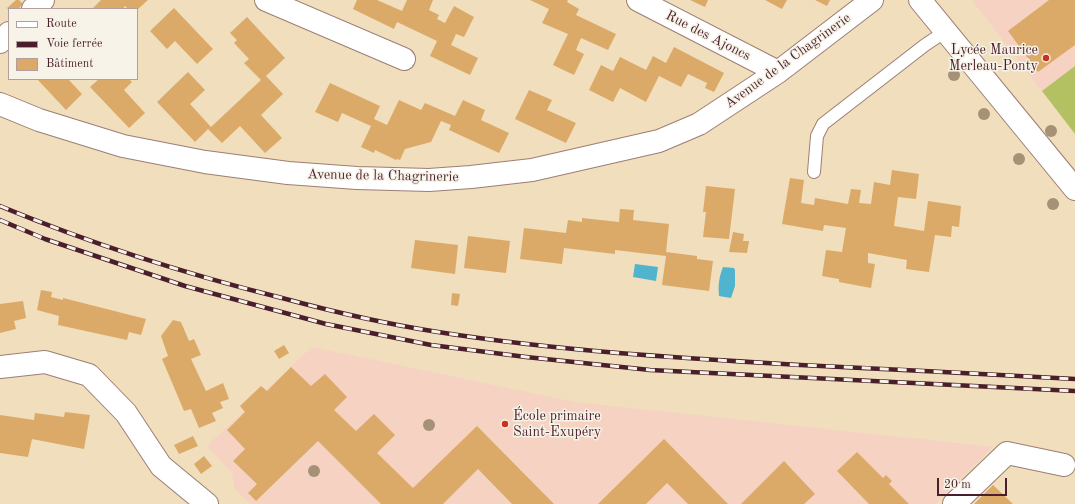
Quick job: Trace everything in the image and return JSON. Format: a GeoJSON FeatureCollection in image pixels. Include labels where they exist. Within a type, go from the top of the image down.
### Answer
{"type":"FeatureCollection","features":[{"type":"Feature","properties":{"kind":"street"},"geometry":{"type":"LineString","coordinates":[[35,8],[43,0]]}},
{"type":"Feature","properties":{"kind":"street"},"geometry":{"type":"LineString","coordinates":[[266,0],[404,59]]}},
{"type":"Feature","properties":{"kind":"street","name":"Rue des Ajoncs"},"geometry":{"type":"LineString","coordinates":[[638,0],[778,72]]}},
{"type":"Feature","properties":{"kind":"street","name":"Avenue de la Chagrinerie"},"geometry":{"type":"LineString","coordinates":[[0,104],[39,120],[123,146],[205,162],[288,173],[357,178],[429,180],[471,178],[532,170],[659,141],[699,124],[778,72],[872,0]]}},
{"type":"Feature","properties":{"kind":"street"},"geometry":{"type":"LineString","coordinates":[[920,0],[1075,189]]}},
{"type":"Feature","properties":{"kind":"street"},"geometry":{"type":"LineString","coordinates":[[0,42],[8,34]]}},
{"type":"Feature","properties":{"kind":"street"},"geometry":{"type":"LineString","coordinates":[[0,366],[45,362],[89,374],[126,413],[161,466],[207,504]]}},
{"type":"Feature","properties":{"kind":"street"},"geometry":{"type":"LineString","coordinates":[[954,504],[1006,453],[1064,465]]}},
{"type":"Feature","properties":{"kind":"lane"},"geometry":{"type":"LineString","coordinates":[[814,172],[816,136],[823,124],[925,45],[946,32]]}},
{"type":"Feature","properties":{"kind":"shaded area","name":"Lycée Maurice Merleau-Ponty"},"geometry":{"type":"Polygon","coordinates":[[[972,0],[1075,0],[1075,134],[992,26],[972,0]]]}},
{"type":"Feature","properties":{"kind":"shaded area","name":"École primaire Saint-Exupéry"},"geometry":{"type":"Polygon","coordinates":[[[312,347],[575,402],[993,447],[935,504],[251,504],[235,489],[232,473],[207,446],[312,347]]]}},
{"type":"Feature","properties":{"kind":"green space"},"geometry":{"type":"Polygon","coordinates":[[[1075,66],[1075,134],[1042,91],[1075,66]]]}},
{"type":"Feature","properties":{"kind":"water"},"geometry":{"type":"Polygon","coordinates":[[[635,264],[658,267],[656,281],[633,277],[635,264]]]}},
{"type":"Feature","properties":{"kind":"water"},"geometry":{"type":"Polygon","coordinates":[[[723,267],[734,268],[735,270],[735,286],[731,298],[719,296],[719,281],[723,267]]]}},
{"type":"Feature","properties":{"kind":"building"},"geometry":{"type":"Polygon","coordinates":[[[16,0],[19,0],[23,4],[19,8],[7,8],[16,0]]]}},
{"type":"Feature","properties":{"kind":"building"},"geometry":{"type":"Polygon","coordinates":[[[101,0],[148,0],[138,9],[127,8],[125,6],[124,8],[93,8],[101,0]]]}},
{"type":"Feature","properties":{"kind":"building"},"geometry":{"type":"Polygon","coordinates":[[[357,0],[377,0],[402,11],[407,0],[433,0],[429,10],[439,15],[437,19],[445,23],[454,6],[474,17],[464,37],[456,34],[451,45],[478,58],[470,75],[430,56],[437,41],[397,22],[394,29],[353,9],[357,0]]]}},
{"type":"Feature","properties":{"kind":"building"},"geometry":{"type":"Polygon","coordinates":[[[530,0],[568,0],[567,2],[579,9],[576,15],[616,34],[608,50],[581,38],[576,50],[584,54],[574,75],[553,65],[568,34],[542,23],[549,9],[530,0]]]}},
{"type":"Feature","properties":{"kind":"building"},"geometry":{"type":"Polygon","coordinates":[[[690,0],[708,0],[705,7],[690,0]]]}},
{"type":"Feature","properties":{"kind":"building"},"geometry":{"type":"Polygon","coordinates":[[[765,0],[787,0],[782,9],[765,0]]]}},
{"type":"Feature","properties":{"kind":"building"},"geometry":{"type":"Polygon","coordinates":[[[815,0],[830,0],[827,6],[815,0]]]}},
{"type":"Feature","properties":{"kind":"building"},"geometry":{"type":"Polygon","coordinates":[[[1049,0],[1075,0],[1075,45],[1038,72],[1008,31],[1049,0]]]}},
{"type":"Feature","properties":{"kind":"building"},"geometry":{"type":"Polygon","coordinates":[[[174,8],[213,49],[197,64],[175,41],[167,49],[150,31],[174,8]]]}},
{"type":"Feature","properties":{"kind":"building"},"geometry":{"type":"Polygon","coordinates":[[[247,17],[285,58],[266,76],[283,94],[261,115],[282,138],[265,153],[240,126],[222,143],[208,129],[195,142],[157,102],[188,72],[205,90],[190,104],[211,127],[261,80],[244,63],[249,59],[234,43],[237,40],[230,33],[247,17]]]}},
{"type":"Feature","properties":{"kind":"building"},"geometry":{"type":"Polygon","coordinates":[[[674,47],[724,73],[714,92],[705,88],[707,83],[688,74],[681,87],[659,76],[646,102],[620,88],[613,102],[589,90],[601,65],[613,71],[620,57],[646,70],[653,56],[666,63],[674,47]]]}},
{"type":"Feature","properties":{"kind":"building"},"geometry":{"type":"Polygon","coordinates":[[[38,80],[69,80],[82,94],[66,110],[38,80]]]}},
{"type":"Feature","properties":{"kind":"building"},"geometry":{"type":"Polygon","coordinates":[[[98,80],[130,80],[132,82],[124,90],[145,113],[129,128],[90,87],[98,80]]]}},
{"type":"Feature","properties":{"kind":"building"},"geometry":{"type":"Polygon","coordinates":[[[330,83],[380,106],[374,119],[387,125],[399,100],[421,110],[425,103],[455,116],[463,100],[485,110],[481,120],[509,133],[499,153],[449,130],[451,125],[441,121],[431,142],[405,149],[400,160],[396,160],[375,150],[374,153],[361,147],[371,126],[342,113],[338,122],[315,112],[330,83]]]}},
{"type":"Feature","properties":{"kind":"building"},"geometry":{"type":"Polygon","coordinates":[[[529,90],[552,100],[547,110],[576,123],[566,143],[515,119],[529,90]]]}},
{"type":"Feature","properties":{"kind":"building"},"geometry":{"type":"Polygon","coordinates":[[[892,170],[919,174],[916,199],[898,197],[894,226],[924,231],[928,201],[961,206],[959,227],[952,226],[951,237],[935,235],[929,272],[906,269],[907,260],[868,253],[868,263],[875,264],[871,288],[839,282],[839,279],[822,276],[826,250],[842,252],[846,228],[824,225],[823,231],[782,224],[790,178],[804,180],[801,203],[814,205],[815,198],[848,204],[851,189],[861,190],[859,203],[871,204],[874,182],[890,185],[892,170]]]}},
{"type":"Feature","properties":{"kind":"building"},"geometry":{"type":"Polygon","coordinates":[[[706,186],[735,189],[729,239],[703,237],[706,212],[703,212],[706,186]]]}},
{"type":"Feature","properties":{"kind":"building"},"geometry":{"type":"Polygon","coordinates":[[[620,209],[634,210],[633,220],[669,224],[666,252],[697,256],[697,259],[713,261],[709,291],[662,285],[666,256],[615,250],[615,254],[564,248],[562,264],[520,259],[524,228],[566,233],[568,220],[582,222],[582,218],[619,222],[620,209]]]}},
{"type":"Feature","properties":{"kind":"building"},"geometry":{"type":"Polygon","coordinates":[[[733,232],[744,234],[743,241],[749,241],[747,253],[729,252],[733,232]]]}},
{"type":"Feature","properties":{"kind":"building"},"geometry":{"type":"Polygon","coordinates":[[[468,236],[510,241],[506,273],[464,268],[468,236]]]}},
{"type":"Feature","properties":{"kind":"building"},"geometry":{"type":"Polygon","coordinates":[[[415,240],[458,245],[455,274],[411,268],[415,240]]]}},
{"type":"Feature","properties":{"kind":"building"},"geometry":{"type":"Polygon","coordinates":[[[41,290],[52,292],[51,297],[63,300],[63,298],[146,319],[141,335],[129,332],[127,340],[58,325],[59,316],[37,310],[41,290]]]}},
{"type":"Feature","properties":{"kind":"building"},"geometry":{"type":"Polygon","coordinates":[[[452,293],[460,294],[458,306],[451,305],[452,293]]]}},
{"type":"Feature","properties":{"kind":"building"},"geometry":{"type":"Polygon","coordinates":[[[23,301],[26,318],[14,321],[16,329],[0,333],[0,304],[23,301]]]}},
{"type":"Feature","properties":{"kind":"building"},"geometry":{"type":"Polygon","coordinates":[[[173,320],[181,322],[189,341],[194,339],[201,355],[191,359],[206,391],[223,383],[229,399],[220,402],[223,408],[212,413],[216,421],[199,428],[191,409],[184,411],[162,359],[168,356],[161,336],[173,320]]]}},
{"type":"Feature","properties":{"kind":"building"},"geometry":{"type":"Polygon","coordinates":[[[284,345],[289,353],[279,359],[274,351],[284,345]]]}},
{"type":"Feature","properties":{"kind":"building"},"geometry":{"type":"Polygon","coordinates":[[[291,367],[311,386],[325,374],[347,397],[334,410],[356,431],[374,414],[395,435],[377,453],[413,488],[477,426],[554,504],[512,504],[478,469],[443,504],[381,504],[318,441],[256,501],[248,493],[257,484],[233,461],[245,449],[227,430],[245,412],[240,406],[261,386],[267,391],[291,367]]]}},
{"type":"Feature","properties":{"kind":"building"},"geometry":{"type":"Polygon","coordinates":[[[65,412],[90,415],[84,449],[32,439],[28,457],[0,453],[0,415],[34,420],[35,413],[64,417],[65,412]]]}},
{"type":"Feature","properties":{"kind":"building"},"geometry":{"type":"Polygon","coordinates":[[[193,436],[198,446],[179,454],[174,445],[193,436]]]}},
{"type":"Feature","properties":{"kind":"building"},"geometry":{"type":"Polygon","coordinates":[[[664,439],[728,504],[688,504],[667,483],[646,504],[598,504],[664,439]]]}},
{"type":"Feature","properties":{"kind":"building"},"geometry":{"type":"Polygon","coordinates":[[[857,452],[883,478],[886,475],[892,481],[889,484],[909,504],[869,504],[837,471],[857,452]]]}},
{"type":"Feature","properties":{"kind":"building"},"geometry":{"type":"Polygon","coordinates":[[[204,456],[212,466],[201,474],[194,464],[204,456]]]}},
{"type":"Feature","properties":{"kind":"building"},"geometry":{"type":"Polygon","coordinates":[[[784,461],[815,494],[804,504],[741,504],[784,461]]]}},
{"type":"Feature","properties":{"kind":"building"},"geometry":{"type":"Polygon","coordinates":[[[993,485],[1013,504],[974,504],[993,485]]]}},
{"type":"Feature","properties":{"kind":"railway"},"geometry":{"type":"LineString","coordinates":[[0,206],[69,233],[210,279],[340,313],[438,332],[483,339],[573,349],[664,356],[800,365],[1075,379]]}},
{"type":"Feature","properties":{"kind":"railway"},"geometry":{"type":"LineString","coordinates":[[0,220],[45,239],[185,286],[326,324],[431,345],[650,370],[1075,391]]}},
{"type":"Feature","properties":{"kind":"place","name":"Lycée Maurice Merleau-Ponty"},"geometry":{"type":"Point","coordinates":[1046,58]}},
{"type":"Feature","properties":{"kind":"place","name":"École primaire Saint-Exupéry"},"geometry":{"type":"Point","coordinates":[505,424]}}]}
